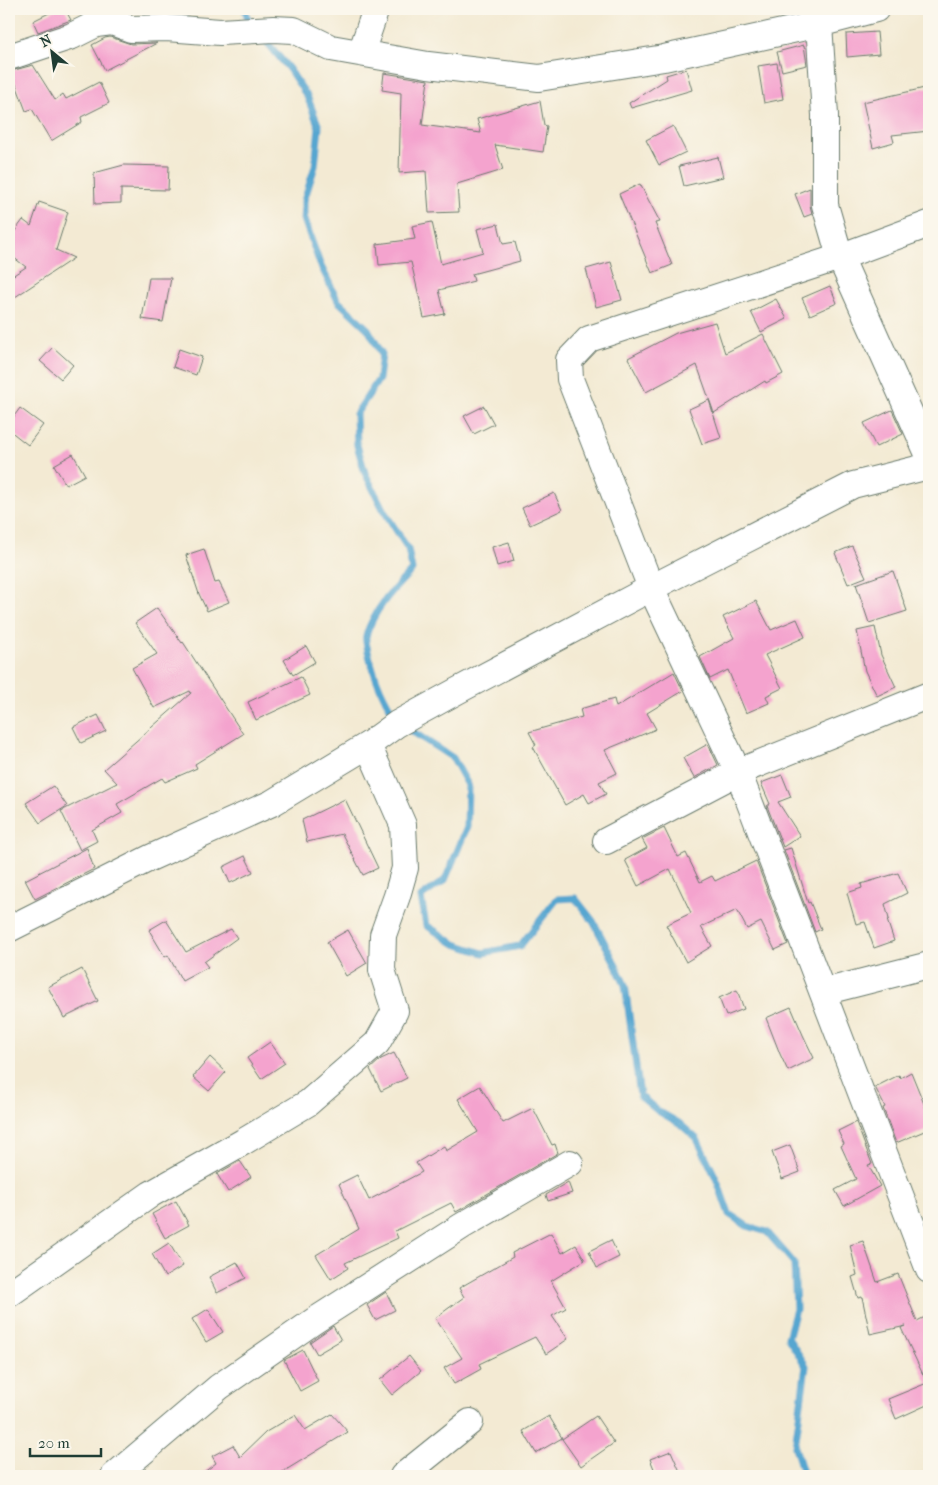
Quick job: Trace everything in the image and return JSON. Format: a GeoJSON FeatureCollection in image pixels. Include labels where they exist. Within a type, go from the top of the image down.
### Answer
{"type":"FeatureCollection","features":[{"type":"Feature","properties":{"kind":"street"},"geometry":{"type":"LineString","coordinates":[[362,54],[376,9]]}},
{"type":"Feature","properties":{"kind":"street"},"geometry":{"type":"LineString","coordinates":[[9,57],[72,36],[96,24],[112,22],[131,28],[166,28],[220,32],[294,30],[331,48],[428,65],[539,78],[664,58],[819,16],[876,9]]}},
{"type":"Feature","properties":{"kind":"street"},"geometry":{"type":"LineString","coordinates":[[819,16],[825,115],[825,205],[840,257],[929,456]]}},
{"type":"Feature","properties":{"kind":"street"},"geometry":{"type":"LineString","coordinates":[[927,1257],[738,772],[651,588],[570,379],[569,360],[589,339],[840,257],[929,224]]}},
{"type":"Feature","properties":{"kind":"street"},"geometry":{"type":"LineString","coordinates":[[9,929],[150,858],[272,803],[368,745],[405,719],[651,588],[852,485],[929,466]]}},
{"type":"Feature","properties":{"kind":"street"},"geometry":{"type":"LineString","coordinates":[[606,841],[738,772],[929,696]]}},
{"type":"Feature","properties":{"kind":"street"},"geometry":{"type":"LineString","coordinates":[[9,1294],[151,1194],[308,1103],[377,1043],[395,1011],[382,970],[383,934],[405,868],[403,825],[368,745]]}},
{"type":"Feature","properties":{"kind":"street"},"geometry":{"type":"LineString","coordinates":[[823,992],[929,965]]}},
{"type":"Feature","properties":{"kind":"street"},"geometry":{"type":"LineString","coordinates":[[114,1476],[219,1387],[314,1321],[462,1226],[570,1163]]}},
{"type":"Feature","properties":{"kind":"street"},"geometry":{"type":"LineString","coordinates":[[402,1476],[470,1422]]}},
{"type":"Feature","properties":{"kind":"building"},"geometry":{"type":"Polygon","coordinates":[[[57,9],[65,9],[71,20],[38,32],[33,21],[57,9]]]}},
{"type":"Feature","properties":{"kind":"building"},"geometry":{"type":"Polygon","coordinates":[[[877,32],[879,54],[847,57],[846,34],[877,32]]]}},
{"type":"Feature","properties":{"kind":"building"},"geometry":{"type":"Polygon","coordinates":[[[110,37],[131,44],[157,43],[105,70],[92,45],[110,37]]]}},
{"type":"Feature","properties":{"kind":"building"},"geometry":{"type":"Polygon","coordinates":[[[804,45],[807,65],[782,71],[777,52],[804,45]]]}},
{"type":"Feature","properties":{"kind":"building"},"geometry":{"type":"Polygon","coordinates":[[[777,63],[783,99],[764,103],[758,66],[777,63]]]}},
{"type":"Feature","properties":{"kind":"building"},"geometry":{"type":"Polygon","coordinates":[[[33,65],[55,100],[63,94],[66,99],[99,82],[109,103],[81,117],[82,122],[51,141],[32,109],[26,111],[11,71],[33,65]]]}},
{"type":"Feature","properties":{"kind":"building"},"geometry":{"type":"Polygon","coordinates":[[[686,69],[692,90],[631,108],[629,103],[667,79],[666,75],[686,69]]]}},
{"type":"Feature","properties":{"kind":"building"},"geometry":{"type":"Polygon","coordinates":[[[384,73],[428,80],[422,125],[481,133],[477,119],[540,101],[544,125],[547,126],[543,152],[495,145],[503,170],[457,184],[459,212],[429,213],[426,171],[399,173],[401,93],[382,90],[384,73]]]}},
{"type":"Feature","properties":{"kind":"building"},"geometry":{"type":"Polygon","coordinates":[[[929,87],[929,131],[892,135],[894,142],[873,148],[863,102],[929,87]]]}},
{"type":"Feature","properties":{"kind":"building"},"geometry":{"type":"Polygon","coordinates":[[[673,126],[686,152],[659,165],[646,140],[673,126]]]}},
{"type":"Feature","properties":{"kind":"building"},"geometry":{"type":"Polygon","coordinates":[[[718,157],[723,177],[684,186],[679,166],[718,157]]]}},
{"type":"Feature","properties":{"kind":"building"},"geometry":{"type":"Polygon","coordinates":[[[124,165],[169,166],[168,190],[121,189],[121,203],[95,204],[94,173],[124,165]]]}},
{"type":"Feature","properties":{"kind":"building"},"geometry":{"type":"Polygon","coordinates":[[[640,184],[660,222],[655,223],[672,265],[652,273],[619,194],[640,184]]]}},
{"type":"Feature","properties":{"kind":"building"},"geometry":{"type":"Polygon","coordinates":[[[810,188],[812,214],[804,217],[795,194],[810,188]]]}},
{"type":"Feature","properties":{"kind":"building"},"geometry":{"type":"Polygon","coordinates":[[[39,202],[68,212],[56,250],[74,258],[9,301],[9,278],[26,267],[9,254],[9,239],[23,220],[31,226],[39,202]]]}},
{"type":"Feature","properties":{"kind":"building"},"geometry":{"type":"Polygon","coordinates":[[[432,222],[441,264],[483,252],[477,229],[498,224],[503,244],[515,242],[520,261],[472,274],[474,281],[439,290],[445,314],[424,318],[411,262],[379,265],[377,244],[415,239],[412,226],[432,222]]]}},
{"type":"Feature","properties":{"kind":"building"},"geometry":{"type":"Polygon","coordinates":[[[611,262],[622,300],[596,307],[586,269],[611,262]]]}},
{"type":"Feature","properties":{"kind":"building"},"geometry":{"type":"Polygon","coordinates":[[[149,278],[171,278],[163,322],[142,319],[149,278]]]}},
{"type":"Feature","properties":{"kind":"building"},"geometry":{"type":"Polygon","coordinates":[[[830,286],[837,303],[810,315],[802,298],[830,286]]]}},
{"type":"Feature","properties":{"kind":"building"},"geometry":{"type":"Polygon","coordinates":[[[776,299],[787,319],[761,332],[751,312],[776,299]]]}},
{"type":"Feature","properties":{"kind":"building"},"geometry":{"type":"Polygon","coordinates":[[[715,322],[725,353],[763,334],[783,374],[766,383],[765,381],[714,413],[697,365],[646,392],[628,358],[676,333],[715,322]]]}},
{"type":"Feature","properties":{"kind":"building"},"geometry":{"type":"Polygon","coordinates":[[[53,347],[73,365],[61,379],[40,361],[53,347]]]}},
{"type":"Feature","properties":{"kind":"building"},"geometry":{"type":"Polygon","coordinates":[[[179,349],[202,357],[196,375],[173,367],[179,349]]]}},
{"type":"Feature","properties":{"kind":"building"},"geometry":{"type":"Polygon","coordinates":[[[709,400],[721,438],[702,444],[689,409],[709,400]]]}},
{"type":"Feature","properties":{"kind":"building"},"geometry":{"type":"Polygon","coordinates":[[[484,406],[494,424],[474,434],[464,416],[484,406]]]}},
{"type":"Feature","properties":{"kind":"building"},"geometry":{"type":"Polygon","coordinates":[[[20,408],[43,425],[28,445],[9,430],[9,423],[20,408]]]}},
{"type":"Feature","properties":{"kind":"building"},"geometry":{"type":"Polygon","coordinates":[[[892,410],[903,434],[876,447],[864,423],[892,410]]]}},
{"type":"Feature","properties":{"kind":"building"},"geometry":{"type":"Polygon","coordinates":[[[73,454],[85,475],[66,485],[54,465],[73,454]]]}},
{"type":"Feature","properties":{"kind":"building"},"geometry":{"type":"Polygon","coordinates":[[[554,493],[562,510],[530,525],[522,508],[554,493]]]}},
{"type":"Feature","properties":{"kind":"building"},"geometry":{"type":"Polygon","coordinates":[[[509,542],[514,561],[497,566],[492,547],[509,542]]]}},
{"type":"Feature","properties":{"kind":"building"},"geometry":{"type":"Polygon","coordinates":[[[852,546],[866,577],[848,584],[835,553],[852,546]]]}},
{"type":"Feature","properties":{"kind":"building"},"geometry":{"type":"Polygon","coordinates":[[[204,549],[215,583],[219,582],[229,602],[207,611],[199,594],[186,555],[204,549]]]}},
{"type":"Feature","properties":{"kind":"building"},"geometry":{"type":"Polygon","coordinates":[[[893,571],[907,611],[869,623],[856,584],[893,571]]]}},
{"type":"Feature","properties":{"kind":"building"},"geometry":{"type":"Polygon","coordinates":[[[756,601],[771,630],[797,619],[805,637],[765,655],[782,688],[766,696],[769,703],[746,713],[728,670],[710,679],[700,657],[734,638],[723,617],[756,601]]]}},
{"type":"Feature","properties":{"kind":"building"},"geometry":{"type":"Polygon","coordinates":[[[157,608],[183,642],[243,734],[195,764],[197,768],[165,782],[162,778],[117,804],[122,813],[92,830],[97,841],[80,850],[61,811],[117,783],[104,769],[191,693],[190,691],[154,708],[132,668],[157,654],[135,623],[157,608]]]}},
{"type":"Feature","properties":{"kind":"building"},"geometry":{"type":"Polygon","coordinates":[[[875,627],[881,655],[896,687],[877,696],[865,671],[857,631],[875,627]]]}},
{"type":"Feature","properties":{"kind":"building"},"geometry":{"type":"Polygon","coordinates":[[[306,646],[315,662],[293,675],[284,660],[306,646]]]}},
{"type":"Feature","properties":{"kind":"building"},"geometry":{"type":"Polygon","coordinates":[[[674,672],[683,691],[647,713],[656,729],[605,750],[617,773],[599,782],[606,794],[589,803],[584,794],[565,805],[533,747],[536,745],[529,732],[582,717],[580,709],[614,699],[616,707],[674,672]]]}},
{"type":"Feature","properties":{"kind":"building"},"geometry":{"type":"Polygon","coordinates":[[[301,677],[310,695],[256,720],[248,702],[301,677]]]}},
{"type":"Feature","properties":{"kind":"building"},"geometry":{"type":"Polygon","coordinates":[[[98,715],[106,731],[81,743],[73,727],[98,715]]]}},
{"type":"Feature","properties":{"kind":"building"},"geometry":{"type":"Polygon","coordinates":[[[708,744],[718,765],[694,778],[683,758],[708,744]]]}},
{"type":"Feature","properties":{"kind":"building"},"geometry":{"type":"Polygon","coordinates":[[[782,775],[791,797],[778,802],[800,836],[783,847],[767,806],[770,804],[761,783],[782,775]]]}},
{"type":"Feature","properties":{"kind":"building"},"geometry":{"type":"Polygon","coordinates":[[[53,786],[67,806],[40,823],[26,803],[53,786]]]}},
{"type":"Feature","properties":{"kind":"building"},"geometry":{"type":"Polygon","coordinates":[[[345,799],[378,868],[363,875],[342,834],[307,842],[302,820],[345,799]]]}},
{"type":"Feature","properties":{"kind":"building"},"geometry":{"type":"Polygon","coordinates":[[[664,828],[678,857],[686,853],[700,882],[712,876],[715,881],[756,861],[788,944],[775,950],[761,922],[747,929],[737,910],[701,927],[712,946],[686,962],[666,925],[691,913],[670,869],[638,886],[625,860],[647,848],[642,839],[664,828]]]}},
{"type":"Feature","properties":{"kind":"building"},"geometry":{"type":"Polygon","coordinates":[[[87,848],[94,869],[35,899],[25,880],[87,848]]]}},
{"type":"Feature","properties":{"kind":"building"},"geometry":{"type":"Polygon","coordinates":[[[791,848],[808,903],[810,902],[821,929],[815,932],[784,850],[791,848]]]}},
{"type":"Feature","properties":{"kind":"building"},"geometry":{"type":"Polygon","coordinates":[[[245,856],[253,872],[230,883],[223,867],[245,856]]]}},
{"type":"Feature","properties":{"kind":"building"},"geometry":{"type":"Polygon","coordinates":[[[898,873],[907,893],[885,904],[889,919],[887,920],[894,941],[874,948],[865,922],[856,924],[847,893],[862,888],[861,884],[898,873]]]}},
{"type":"Feature","properties":{"kind":"building"},"geometry":{"type":"Polygon","coordinates":[[[166,920],[186,952],[231,929],[237,938],[204,962],[208,967],[182,981],[168,955],[165,957],[149,930],[166,920]]]}},
{"type":"Feature","properties":{"kind":"building"},"geometry":{"type":"Polygon","coordinates":[[[348,930],[367,963],[346,976],[327,942],[348,930]]]}},
{"type":"Feature","properties":{"kind":"building"},"geometry":{"type":"Polygon","coordinates":[[[82,969],[98,1001],[64,1018],[48,987],[82,969]]]}},
{"type":"Feature","properties":{"kind":"building"},"geometry":{"type":"Polygon","coordinates":[[[737,990],[744,1009],[726,1016],[719,998],[737,990]]]}},
{"type":"Feature","properties":{"kind":"building"},"geometry":{"type":"Polygon","coordinates":[[[791,1007],[814,1058],[788,1071],[766,1018],[791,1007]]]}},
{"type":"Feature","properties":{"kind":"building"},"geometry":{"type":"Polygon","coordinates":[[[270,1042],[285,1063],[261,1079],[247,1058],[270,1042]]]}},
{"type":"Feature","properties":{"kind":"building"},"geometry":{"type":"Polygon","coordinates":[[[394,1053],[407,1078],[381,1091],[370,1069],[381,1059],[394,1053]]]}},
{"type":"Feature","properties":{"kind":"building"},"geometry":{"type":"Polygon","coordinates":[[[210,1057],[226,1072],[209,1091],[193,1077],[210,1057]]]}},
{"type":"Feature","properties":{"kind":"building"},"geometry":{"type":"Polygon","coordinates":[[[911,1072],[929,1116],[929,1129],[896,1143],[883,1108],[885,1107],[875,1087],[899,1075],[900,1078],[911,1072]]]}},
{"type":"Feature","properties":{"kind":"building"},"geometry":{"type":"Polygon","coordinates":[[[480,1086],[503,1123],[533,1108],[552,1145],[555,1144],[558,1153],[456,1212],[451,1203],[395,1231],[398,1238],[345,1263],[348,1268],[331,1279],[316,1255],[359,1229],[339,1184],[357,1175],[369,1200],[422,1172],[416,1163],[444,1146],[446,1151],[478,1132],[458,1099],[480,1086]]]}},
{"type":"Feature","properties":{"kind":"building"},"geometry":{"type":"Polygon","coordinates":[[[856,1122],[872,1164],[868,1165],[880,1186],[844,1206],[835,1190],[856,1179],[841,1146],[844,1144],[838,1131],[856,1122]]]}},
{"type":"Feature","properties":{"kind":"building"},"geometry":{"type":"Polygon","coordinates":[[[790,1145],[800,1172],[782,1179],[772,1152],[790,1145]]]}},
{"type":"Feature","properties":{"kind":"building"},"geometry":{"type":"Polygon","coordinates":[[[240,1161],[251,1177],[228,1192],[217,1174],[240,1161]]]}},
{"type":"Feature","properties":{"kind":"building"},"geometry":{"type":"Polygon","coordinates":[[[568,1182],[572,1193],[548,1201],[546,1195],[568,1182]]]}},
{"type":"Feature","properties":{"kind":"building"},"geometry":{"type":"Polygon","coordinates":[[[176,1201],[189,1225],[165,1238],[152,1214],[176,1201]]]}},
{"type":"Feature","properties":{"kind":"building"},"geometry":{"type":"Polygon","coordinates":[[[551,1233],[562,1253],[576,1245],[585,1260],[551,1281],[566,1308],[552,1316],[568,1339],[546,1354],[535,1337],[479,1364],[481,1369],[454,1384],[444,1368],[462,1358],[435,1318],[464,1297],[459,1288],[513,1257],[512,1253],[551,1233]]]}},
{"type":"Feature","properties":{"kind":"building"},"geometry":{"type":"Polygon","coordinates":[[[611,1240],[619,1257],[597,1268],[589,1251],[611,1240]]]}},
{"type":"Feature","properties":{"kind":"building"},"geometry":{"type":"Polygon","coordinates":[[[863,1241],[877,1282],[898,1274],[917,1321],[929,1315],[929,1404],[896,1419],[888,1399],[927,1383],[901,1328],[906,1326],[870,1334],[862,1297],[858,1298],[852,1277],[857,1275],[850,1245],[863,1241]]]}},
{"type":"Feature","properties":{"kind":"building"},"geometry":{"type":"Polygon","coordinates":[[[169,1243],[183,1266],[165,1277],[152,1254],[169,1243]]]}},
{"type":"Feature","properties":{"kind":"building"},"geometry":{"type":"Polygon","coordinates":[[[237,1262],[246,1278],[217,1293],[209,1277],[237,1262]]]}},
{"type":"Feature","properties":{"kind":"building"},"geometry":{"type":"Polygon","coordinates":[[[386,1292],[395,1310],[375,1320],[367,1305],[386,1292]]]}},
{"type":"Feature","properties":{"kind":"building"},"geometry":{"type":"Polygon","coordinates":[[[208,1309],[223,1332],[206,1342],[192,1319],[208,1309]]]}},
{"type":"Feature","properties":{"kind":"building"},"geometry":{"type":"Polygon","coordinates":[[[333,1326],[341,1340],[317,1354],[310,1342],[333,1326]]]}},
{"type":"Feature","properties":{"kind":"building"},"geometry":{"type":"Polygon","coordinates":[[[303,1350],[318,1381],[300,1391],[284,1360],[303,1350]]]}},
{"type":"Feature","properties":{"kind":"building"},"geometry":{"type":"Polygon","coordinates":[[[409,1356],[421,1371],[392,1395],[380,1380],[409,1356]]]}},
{"type":"Feature","properties":{"kind":"building"},"geometry":{"type":"Polygon","coordinates":[[[332,1414],[348,1432],[276,1476],[199,1476],[216,1463],[212,1456],[233,1445],[240,1457],[266,1432],[295,1415],[305,1430],[332,1414]]]}},
{"type":"Feature","properties":{"kind":"building"},"geometry":{"type":"Polygon","coordinates":[[[549,1416],[562,1438],[536,1453],[523,1431],[549,1416]]]}},
{"type":"Feature","properties":{"kind":"building"},"geometry":{"type":"Polygon","coordinates":[[[596,1416],[614,1443],[581,1466],[562,1439],[596,1416]]]}},
{"type":"Feature","properties":{"kind":"building"},"geometry":{"type":"Polygon","coordinates":[[[671,1451],[682,1476],[657,1476],[650,1459],[671,1451]]]}},
{"type":"Feature","properties":{"kind":"waterway"},"geometry":{"type":"LineString","coordinates":[[245,9],[248,19],[252,24]]}},
{"type":"Feature","properties":{"kind":"waterway"},"geometry":{"type":"LineString","coordinates":[[262,36],[289,69],[307,96],[319,127],[315,166],[304,201],[304,219],[320,264],[338,301],[368,329],[382,354],[379,379],[356,414],[357,445],[365,473],[384,511],[408,549],[412,570],[379,609],[369,626],[366,638],[370,660],[379,686],[397,718]]}},
{"type":"Feature","properties":{"kind":"waterway"},"geometry":{"type":"LineString","coordinates":[[404,726],[453,758],[468,785],[467,827],[456,854],[445,880],[421,897],[426,925],[455,944],[483,953],[520,946],[557,899],[575,898],[593,921],[625,985],[640,1096],[658,1111],[679,1123],[697,1139],[716,1178],[729,1214],[747,1226],[767,1232],[794,1263],[796,1309],[788,1338],[806,1366],[795,1447],[804,1476]]}}]}
